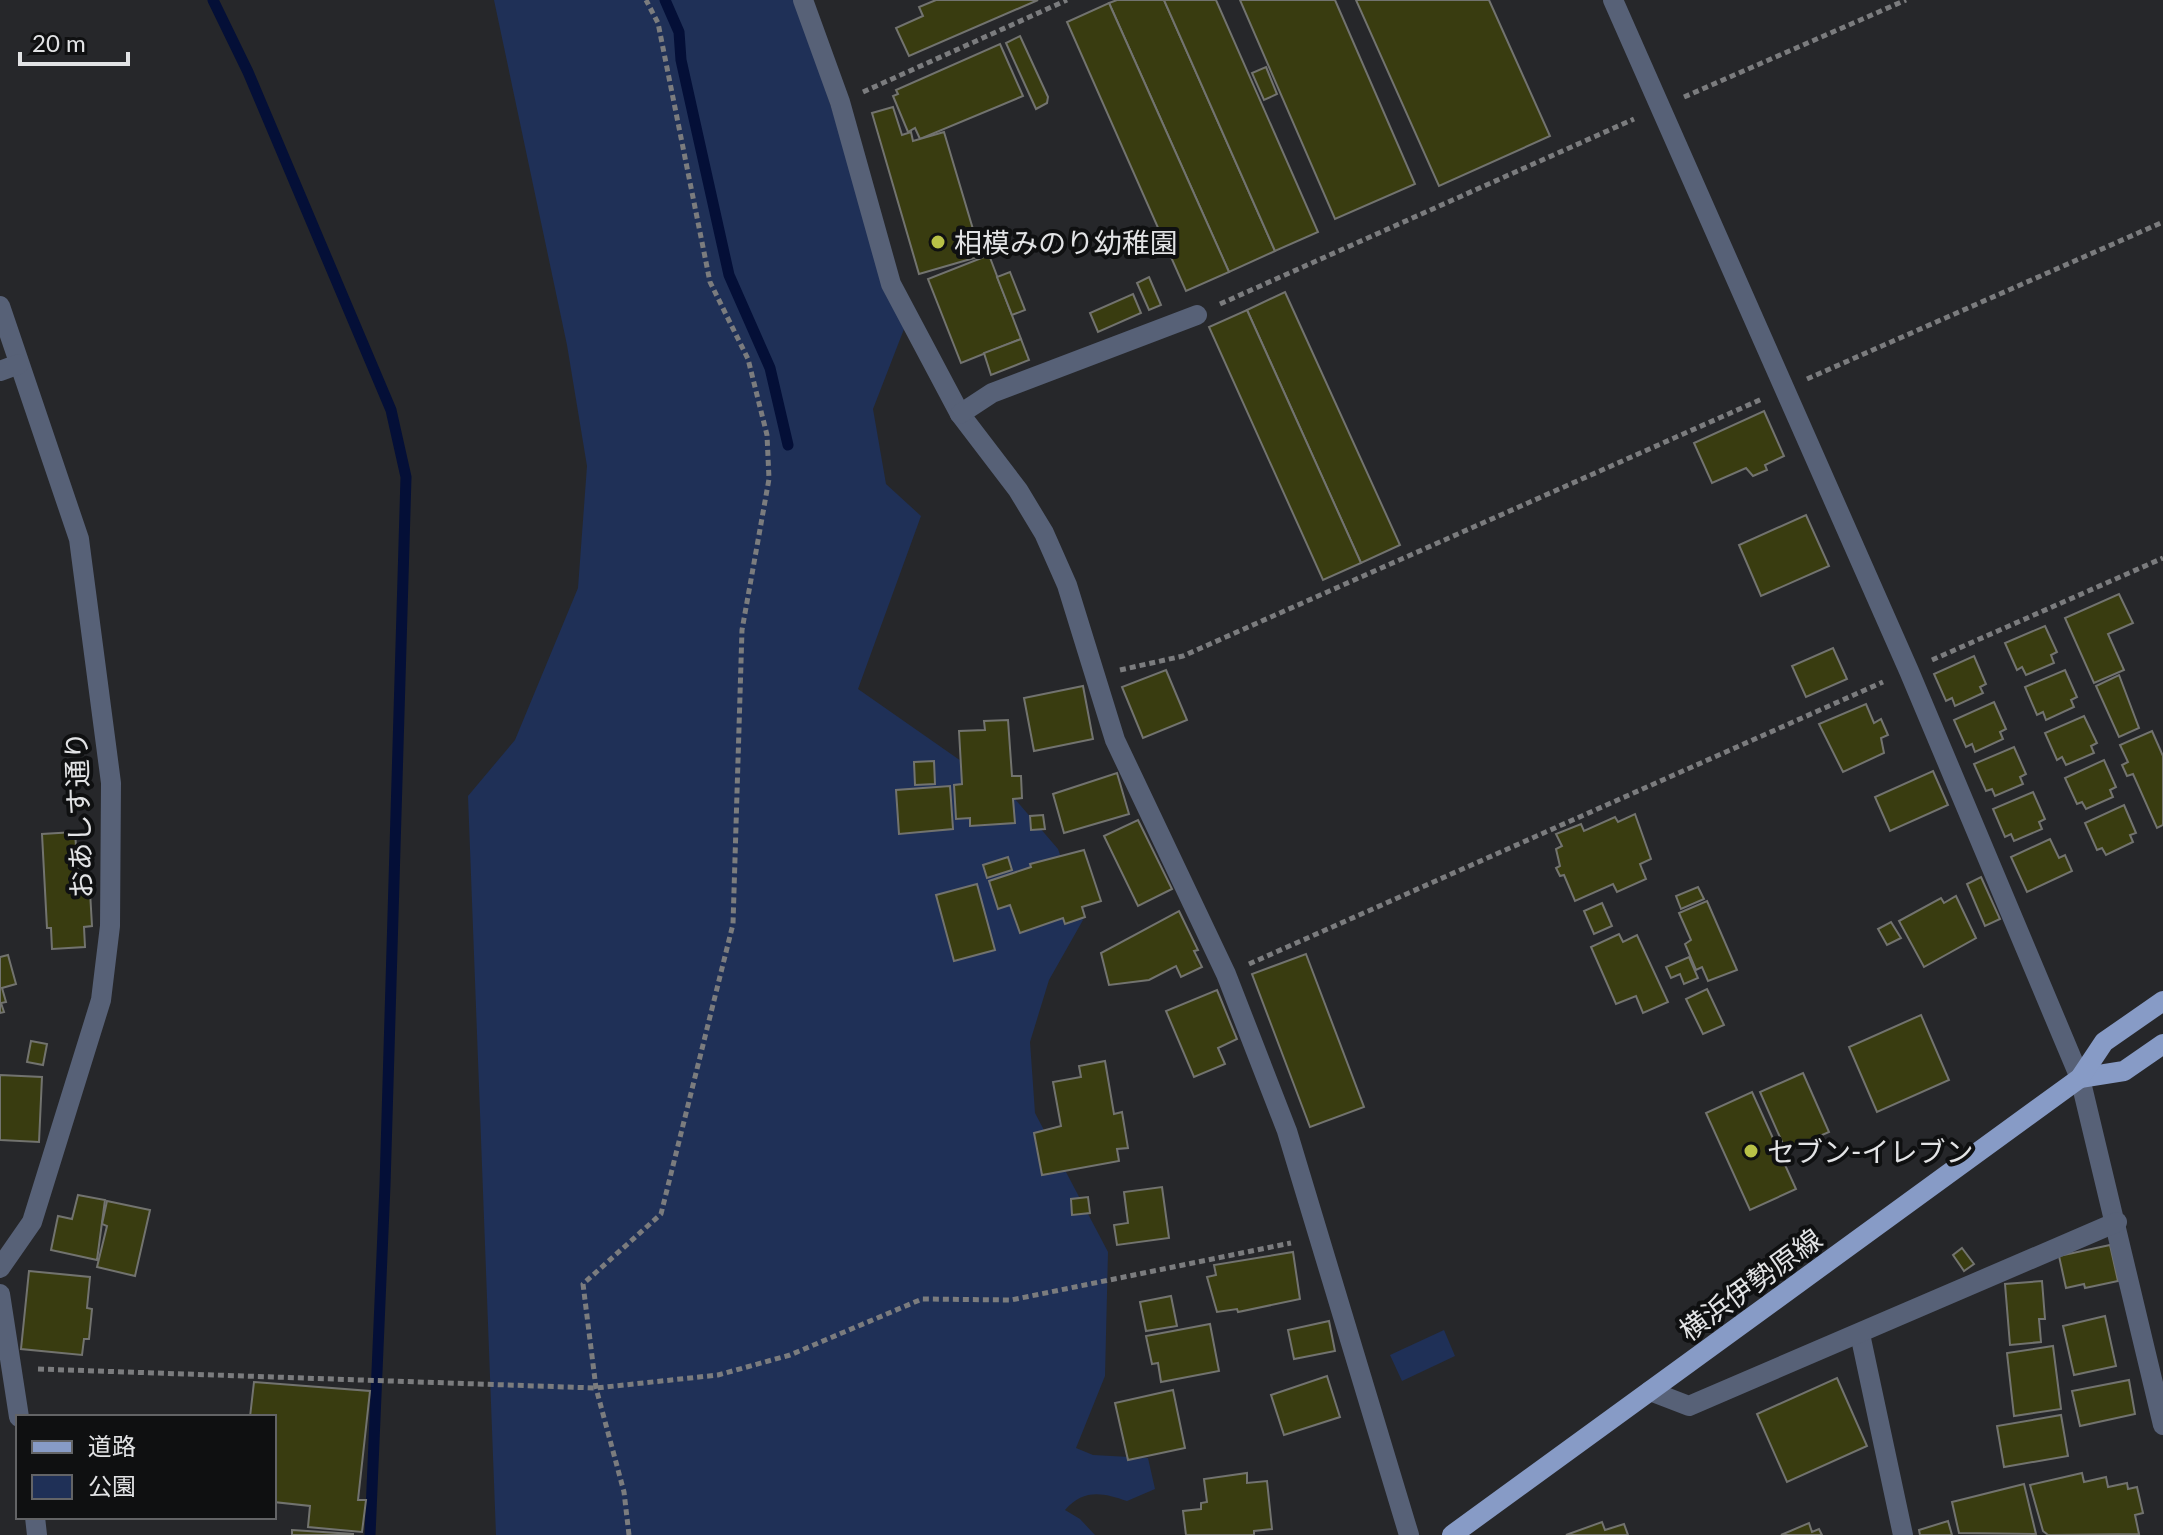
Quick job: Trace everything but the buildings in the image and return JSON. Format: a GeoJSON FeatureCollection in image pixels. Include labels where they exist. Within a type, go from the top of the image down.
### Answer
{"type":"FeatureCollection","features":[{"type":"Feature","properties":{"kind":"main road","name":"横浜伊勢原線"},"geometry":{"type":"LineString","coordinates":[[1452,1535],[2080,1078],[2104,1042],[2163,1001]]}},
{"type":"Feature","properties":{"kind":"main road","name":"横浜伊勢原線"},"geometry":{"type":"LineString","coordinates":[[2080,1078],[2124,1071],[2163,1044]]}},
{"type":"Feature","properties":{"kind":"street"},"geometry":{"type":"LineString","coordinates":[[803,0],[840,102],[891,284],[960,414],[1018,490],[1044,533],[1067,585],[1115,740],[1226,974],[1287,1131],[1409,1535]]}},
{"type":"Feature","properties":{"kind":"street"},"geometry":{"type":"LineString","coordinates":[[1613,0],[1909,671],[2080,1078],[2117,1222],[2163,1425]]}},
{"type":"Feature","properties":{"kind":"street","name":"おあしす通り"},"geometry":{"type":"LineString","coordinates":[[0,306],[10,367],[79,539],[111,783],[110,926],[101,1000],[32,1222],[0,1268]]}},
{"type":"Feature","properties":{"kind":"street"},"geometry":{"type":"LineString","coordinates":[[960,414],[992,393],[1197,315]]}},
{"type":"Feature","properties":{"kind":"street"},"geometry":{"type":"LineString","coordinates":[[1650,1391],[1689,1406],[2117,1222]]}},
{"type":"Feature","properties":{"kind":"street"},"geometry":{"type":"LineString","coordinates":[[0,1294],[19,1415]]}},
{"type":"Feature","properties":{"kind":"street"},"geometry":{"type":"LineString","coordinates":[[1860,1334],[1903,1535]]}},
{"type":"Feature","properties":{"kind":"path"},"geometry":{"type":"LineString","coordinates":[[629,1535],[624,1492],[596,1388],[583,1284],[661,1214],[733,924],[742,630],[769,479],[767,435],[752,374],[710,282],[658,23],[646,0]]}},
{"type":"Feature","properties":{"kind":"path"},"geometry":{"type":"LineString","coordinates":[[840,102],[1067,0]]}},
{"type":"Feature","properties":{"kind":"path"},"geometry":{"type":"LineString","coordinates":[[1197,315],[1906,0]]}},
{"type":"Feature","properties":{"kind":"path"},"geometry":{"type":"LineString","coordinates":[[1095,676],[1183,656],[2163,222]]}},
{"type":"Feature","properties":{"kind":"path"},"geometry":{"type":"LineString","coordinates":[[1226,974],[2163,558]]}},
{"type":"Feature","properties":{"kind":"path"},"geometry":{"type":"LineString","coordinates":[[11,1367],[127,1374],[596,1388],[733,1371],[790,1355],[922,1299],[1011,1300],[1319,1237]]}},
{"type":"Feature","properties":{"kind":"green space"},"geometry":{"type":"Polygon","coordinates":[[[494,0],[796,0],[904,329],[873,409],[886,484],[921,516],[858,689],[1014,798],[1058,849],[1083,920],[1049,980],[1030,1042],[1035,1113],[1108,1252],[1105,1376],[1076,1448],[1093,1455],[1148,1458],[1155,1489],[1127,1501],[1093,1494],[1072,1503],[1065,1510],[1080,1519],[1095,1535],[496,1535],[468,796],[515,740],[578,588],[587,466],[567,345],[494,0]]]}},
{"type":"Feature","properties":{"kind":"green space"},"geometry":{"type":"Polygon","coordinates":[[[1444,1330],[1455,1356],[1402,1381],[1390,1355],[1444,1330]]]}},
{"type":"Feature","properties":{"kind":"waterway"},"geometry":{"type":"LineString","coordinates":[[213,0],[248,72],[391,410],[406,477],[385,1185],[370,1535]]}},
{"type":"Feature","properties":{"kind":"waterway"},"geometry":{"type":"LineString","coordinates":[[665,0],[679,32],[681,60],[729,275],[770,368],[788,445]]}},
{"type":"Feature","properties":{"kind":"place","name":"相模みのり幼稚園"},"geometry":{"type":"Point","coordinates":[938,242]}},
{"type":"Feature","properties":{"kind":"place","name":"セブン-イレブン"},"geometry":{"type":"Point","coordinates":[1751,1151]}}]}
